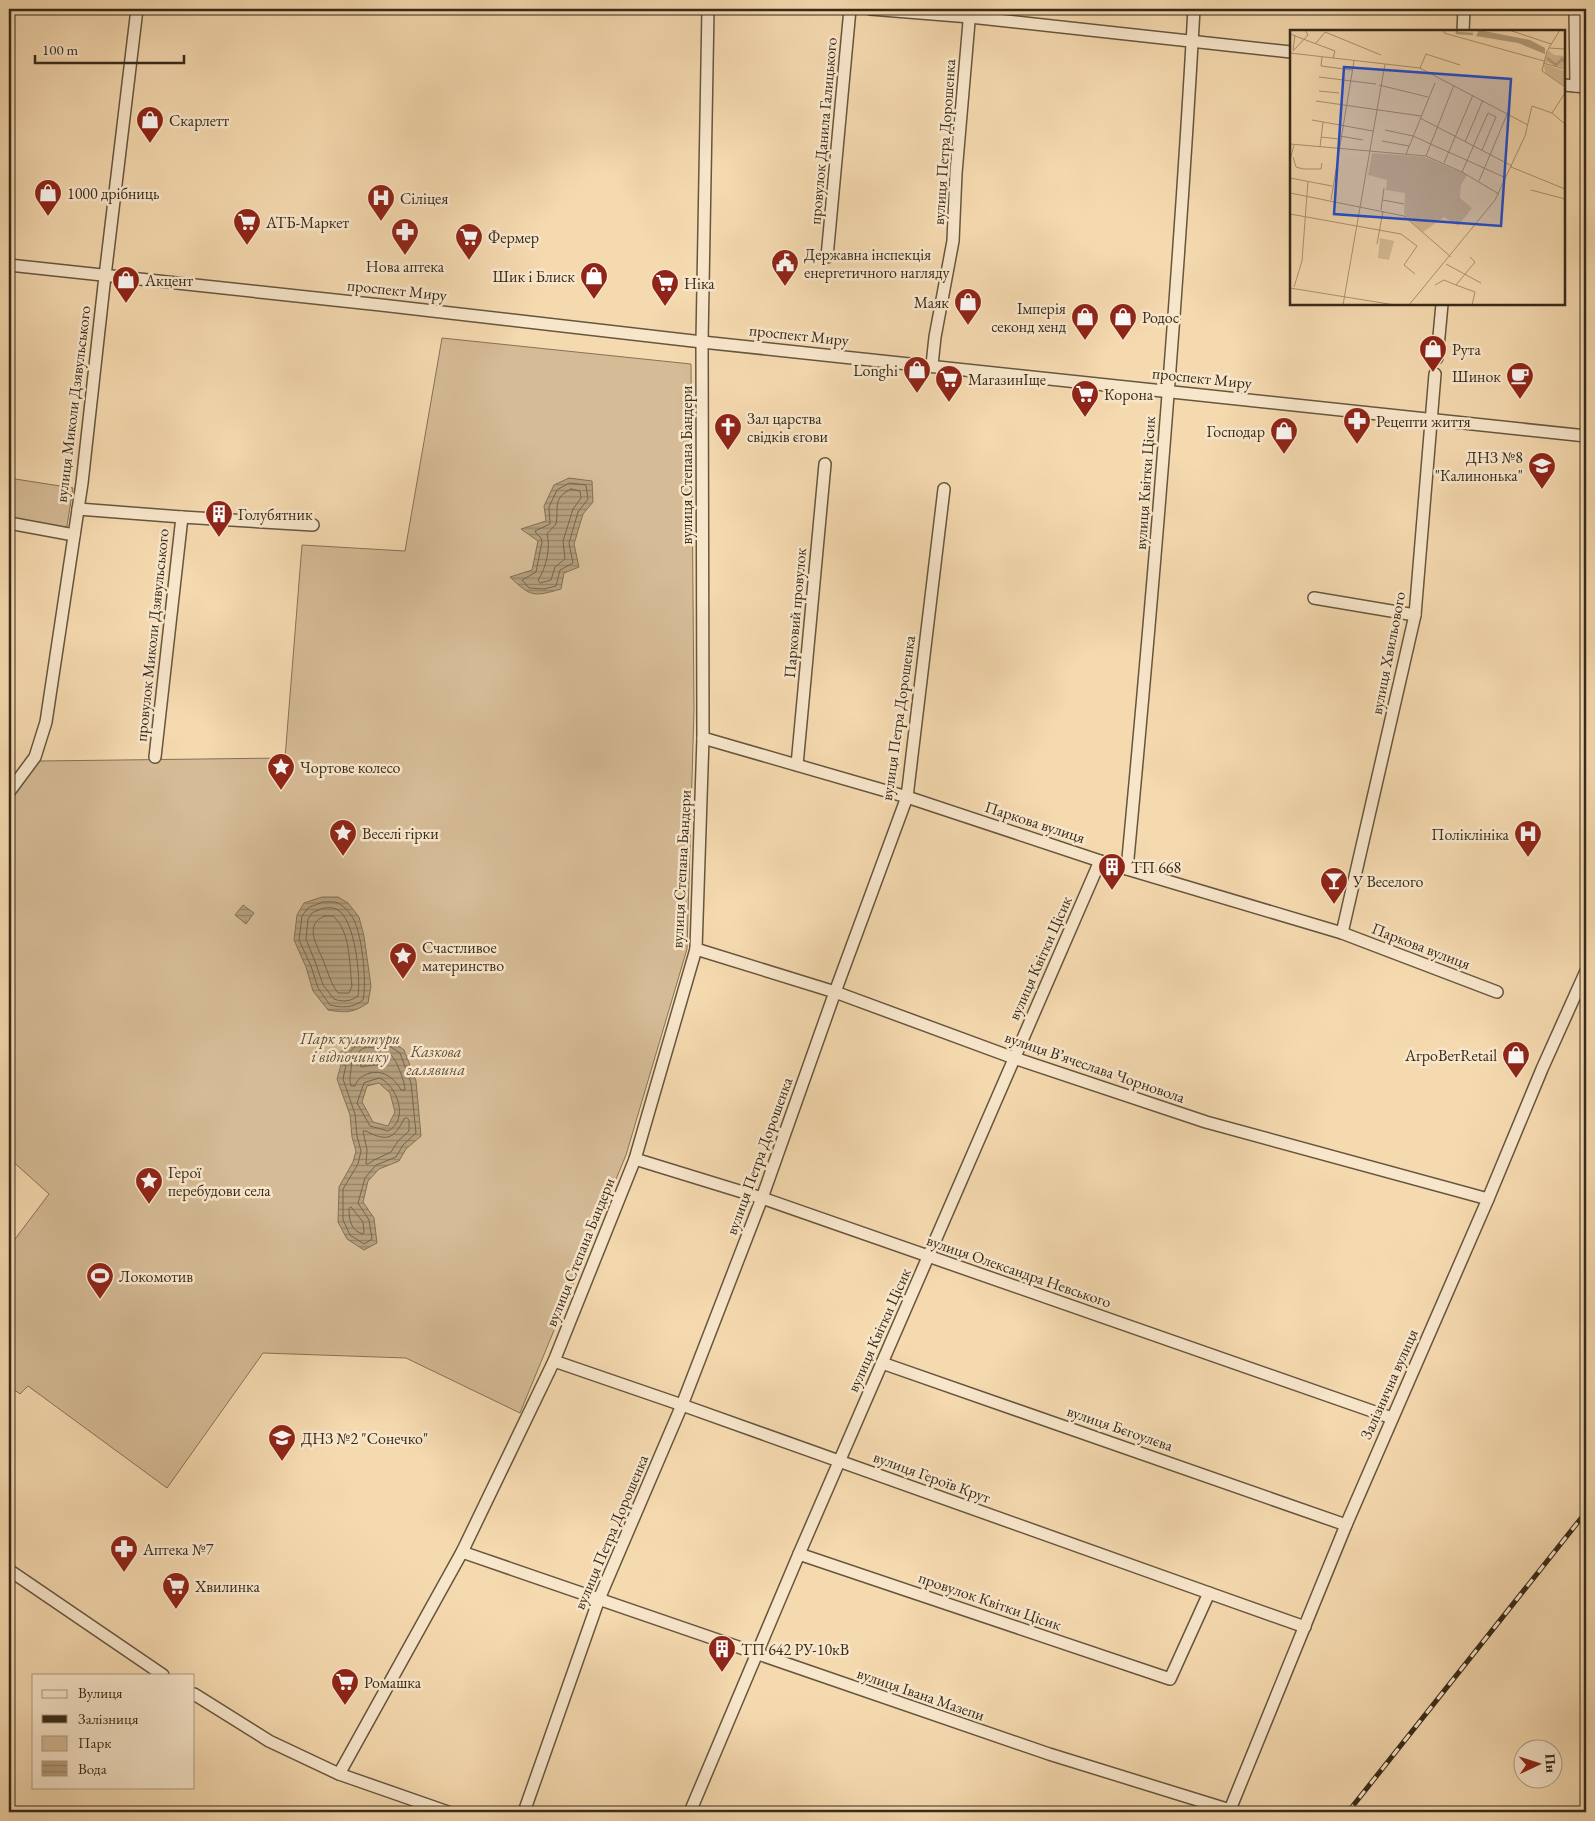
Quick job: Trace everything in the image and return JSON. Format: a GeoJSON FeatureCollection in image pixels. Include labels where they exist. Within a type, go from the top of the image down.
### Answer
{"type":"FeatureCollection","features":[{"type":"Feature","properties":{"kind":"street","name":"вулиця Миколи Дзявульського"},"geometry":{"type":"LineString","coordinates":[[9,792],[35,757],[46,722],[78,509],[137,9]]}},
{"type":"Feature","properties":{"kind":"street","name":"вулиця Степана Бандери"},"geometry":{"type":"LineString","coordinates":[[340,1774],[462,1552],[554,1361],[635,1159],[696,949],[703,738],[702,342],[708,9]]}},
{"type":"Feature","properties":{"kind":"street","name":"провулок Данила Галицького"},"geometry":{"type":"LineString","coordinates":[[827,257],[850,9]]}},
{"type":"Feature","properties":{"kind":"street"},"geometry":{"type":"LineString","coordinates":[[870,9],[970,13],[1290,52]]}},
{"type":"Feature","properties":{"kind":"street","name":"вулиця Квітки Цісик"},"geometry":{"type":"LineString","coordinates":[[1127,869],[1150,626],[1194,9]]}},
{"type":"Feature","properties":{"kind":"street"},"geometry":{"type":"LineString","coordinates":[[1463,30],[1464,9]]}},
{"type":"Feature","properties":{"kind":"street"},"geometry":{"type":"LineString","coordinates":[[1565,84],[1581,87],[1575,9]]}},
{"type":"Feature","properties":{"kind":"street","name":"вулиця Петра Дорошенка"},"geometry":{"type":"LineString","coordinates":[[932,365],[935,337],[953,241],[956,173],[970,13]]}},
{"type":"Feature","properties":{"kind":"street","name":"проспект Миру"},"geometry":{"type":"LineString","coordinates":[[9,265],[702,342],[1432,418],[1586,436]]}},
{"type":"Feature","properties":{"kind":"street"},"geometry":{"type":"LineString","coordinates":[[1437,358],[1442,305]]}},
{"type":"Feature","properties":{"kind":"street","name":"вулиця Хвильового"},"geometry":{"type":"LineString","coordinates":[[1342,933],[1415,615],[1436,374]]}},
{"type":"Feature","properties":{"kind":"street","name":"Парковий провулок"},"geometry":{"type":"LineString","coordinates":[[797,765],[825,464]]}},
{"type":"Feature","properties":{"kind":"street","name":"вулиця Петра Дорошенка"},"geometry":{"type":"LineString","coordinates":[[524,1812],[599,1599],[682,1405],[762,1198],[907,797],[944,489]]}},
{"type":"Feature","properties":{"kind":"street"},"geometry":{"type":"LineString","coordinates":[[78,509],[182,518],[313,525]]}},
{"type":"Feature","properties":{"kind":"street","name":"провулок Миколи Дзявульського"},"geometry":{"type":"LineString","coordinates":[[155,757],[182,518]]}},
{"type":"Feature","properties":{"kind":"street"},"geometry":{"type":"LineString","coordinates":[[9,523],[74,535]]}},
{"type":"Feature","properties":{"kind":"street"},"geometry":{"type":"LineString","coordinates":[[1314,598],[1415,615]]}},
{"type":"Feature","properties":{"kind":"street","name":"Паркова вулиця"},"geometry":{"type":"LineString","coordinates":[[703,738],[907,797],[1100,861],[1342,933],[1497,992]]}},
{"type":"Feature","properties":{"kind":"street","name":"вулиця Квітки Цісик"},"geometry":{"type":"LineString","coordinates":[[690,1812],[882,1362],[1100,861]]}},
{"type":"Feature","properties":{"kind":"street","name":"вулиця Вʼячеслава Чорновола"},"geometry":{"type":"LineString","coordinates":[[696,949],[835,992],[1014,1058],[1206,1122],[1488,1199]]}},
{"type":"Feature","properties":{"kind":"street","name":"Залізнична вулиця"},"geometry":{"type":"LineString","coordinates":[[1230,1811],[1346,1525],[1488,1199],[1542,1068],[1586,971]]}},
{"type":"Feature","properties":{"kind":"street","name":"вулиця Олександра Невського"},"geometry":{"type":"LineString","coordinates":[[635,1159],[762,1198],[1392,1418]]}},
{"type":"Feature","properties":{"kind":"street","name":"вулиця Героїв Крут"},"geometry":{"type":"LineString","coordinates":[[554,1361],[1305,1627]]}},
{"type":"Feature","properties":{"kind":"street","name":"вулиця Бєгоулєва"},"geometry":{"type":"LineString","coordinates":[[882,1362],[1346,1525]]}},
{"type":"Feature","properties":{"kind":"street","name":"вулиця Івана Мазепи"},"geometry":{"type":"LineString","coordinates":[[462,1552],[1049,1754],[1230,1811]]}},
{"type":"Feature","properties":{"kind":"street","name":"провулок Квітки Цісик"},"geometry":{"type":"LineString","coordinates":[[800,1554],[1170,1679],[1210,1593]]}},
{"type":"Feature","properties":{"kind":"street"},"geometry":{"type":"LineString","coordinates":[[9,1570],[162,1674]]}},
{"type":"Feature","properties":{"kind":"street"},"geometry":{"type":"LineString","coordinates":[[195,1695],[269,1741],[340,1774],[448,1812]]}},
{"type":"Feature","properties":{"kind":"green space","name":"Парк культури і відпочинку"},"geometry":{"type":"Polygon","coordinates":[[[442,338],[691,364],[694,710],[687,949],[626,1155],[520,1413],[406,1358],[263,1353],[167,1488],[28,1386],[20,1394],[9,1386],[9,1247],[49,1194],[9,1158],[9,802],[39,761],[285,758],[302,545],[405,551],[442,338]]]}},
{"type":"Feature","properties":{"kind":"green space"},"geometry":{"type":"Polygon","coordinates":[[[9,478],[73,488],[67,526],[61,530],[9,521],[9,478]]]}},
{"type":"Feature","properties":{"kind":"water"},"geometry":{"type":"Polygon","coordinates":[[[569,478],[592,481],[593,502],[583,514],[574,544],[579,567],[564,573],[561,589],[533,594],[510,577],[532,570],[538,541],[521,529],[546,521],[544,506],[554,485],[569,478]]]}},
{"type":"Feature","properties":{"kind":"water"},"geometry":{"type":"Polygon","coordinates":[[[322,897],[338,897],[348,903],[359,917],[364,936],[371,986],[368,1003],[358,1009],[345,1012],[328,1010],[313,991],[306,967],[294,940],[297,915],[304,903],[322,897]]]}},
{"type":"Feature","properties":{"kind":"water"},"geometry":{"type":"Polygon","coordinates":[[[243,905],[254,913],[246,924],[235,915],[243,905]]]}},
{"type":"Feature","properties":{"kind":"water"},"geometry":{"type":"Polygon","coordinates":[[[369,1036],[390,1040],[404,1050],[416,1081],[421,1136],[406,1149],[399,1161],[379,1169],[368,1181],[363,1202],[374,1218],[377,1243],[364,1250],[347,1239],[338,1222],[339,1187],[353,1162],[356,1151],[352,1137],[350,1115],[337,1079],[341,1065],[336,1056],[357,1038],[369,1036]],[[379,1083],[367,1086],[362,1102],[373,1122],[388,1126],[395,1112],[390,1093],[379,1083]]]}},
{"type":"Feature","properties":{"kind":"railway"},"geometry":{"type":"LineString","coordinates":[[1348,1812],[1586,1512]]}},
{"type":"Feature","properties":{"kind":"place","name":"Скарлетт"},"geometry":{"type":"Point","coordinates":[150,144]}},
{"type":"Feature","properties":{"kind":"place","name":"1000 дрібниць"},"geometry":{"type":"Point","coordinates":[48,217]}},
{"type":"Feature","properties":{"kind":"place","name":"Сіліцея"},"geometry":{"type":"Point","coordinates":[381,222]}},
{"type":"Feature","properties":{"kind":"place","name":"АТБ-Маркет"},"geometry":{"type":"Point","coordinates":[247,246]}},
{"type":"Feature","properties":{"kind":"place","name":"Нова аптека"},"geometry":{"type":"Point","coordinates":[405,256]}},
{"type":"Feature","properties":{"kind":"place","name":"Фермер"},"geometry":{"type":"Point","coordinates":[469,261]}},
{"type":"Feature","properties":{"kind":"place","name":"Державна інспекція енергетичного нагляду"},"geometry":{"type":"Point","coordinates":[785,287]}},
{"type":"Feature","properties":{"kind":"place","name":"Шик і Блиск"},"geometry":{"type":"Point","coordinates":[594,300]}},
{"type":"Feature","properties":{"kind":"place","name":"Акцент"},"geometry":{"type":"Point","coordinates":[126,304]}},
{"type":"Feature","properties":{"kind":"place","name":"Ніка"},"geometry":{"type":"Point","coordinates":[665,307]}},
{"type":"Feature","properties":{"kind":"place","name":"Маяк"},"geometry":{"type":"Point","coordinates":[968,326]}},
{"type":"Feature","properties":{"kind":"place","name":"Імперія секонд хенд"},"geometry":{"type":"Point","coordinates":[1085,341]}},
{"type":"Feature","properties":{"kind":"place","name":"Родос"},"geometry":{"type":"Point","coordinates":[1123,341]}},
{"type":"Feature","properties":{"kind":"place","name":"Рута"},"geometry":{"type":"Point","coordinates":[1433,373]}},
{"type":"Feature","properties":{"kind":"place","name":"Longhi"},"geometry":{"type":"Point","coordinates":[917,394]}},
{"type":"Feature","properties":{"kind":"place","name":"Шинок"},"geometry":{"type":"Point","coordinates":[1520,400]}},
{"type":"Feature","properties":{"kind":"place","name":"МагазинІще"},"geometry":{"type":"Point","coordinates":[949,403]}},
{"type":"Feature","properties":{"kind":"place","name":"Корона"},"geometry":{"type":"Point","coordinates":[1085,418]}},
{"type":"Feature","properties":{"kind":"place","name":"Рецепти життя"},"geometry":{"type":"Point","coordinates":[1357,445]}},
{"type":"Feature","properties":{"kind":"place","name":"Зал царства свідків єгови"},"geometry":{"type":"Point","coordinates":[728,451]}},
{"type":"Feature","properties":{"kind":"place","name":"Господар"},"geometry":{"type":"Point","coordinates":[1284,455]}},
{"type":"Feature","properties":{"kind":"place","name":"ДНЗ №8 \"Калинонька\""},"geometry":{"type":"Point","coordinates":[1542,490]}},
{"type":"Feature","properties":{"kind":"place","name":"Голубятник"},"geometry":{"type":"Point","coordinates":[219,538]}},
{"type":"Feature","properties":{"kind":"place","name":"Чортове колесо"},"geometry":{"type":"Point","coordinates":[281,791]}},
{"type":"Feature","properties":{"kind":"place","name":"Веселі гірки"},"geometry":{"type":"Point","coordinates":[343,857]}},
{"type":"Feature","properties":{"kind":"place","name":"Поліклініка"},"geometry":{"type":"Point","coordinates":[1528,858]}},
{"type":"Feature","properties":{"kind":"place","name":"ТП 668"},"geometry":{"type":"Point","coordinates":[1112,891]}},
{"type":"Feature","properties":{"kind":"place","name":"У Веселого"},"geometry":{"type":"Point","coordinates":[1334,905]}},
{"type":"Feature","properties":{"kind":"place","name":"Счастливое материнство"},"geometry":{"type":"Point","coordinates":[403,980]}},
{"type":"Feature","properties":{"kind":"place","name":"АгроВетRetail"},"geometry":{"type":"Point","coordinates":[1516,1079]}},
{"type":"Feature","properties":{"kind":"place","name":"Герої перебудови села"},"geometry":{"type":"Point","coordinates":[149,1205]}},
{"type":"Feature","properties":{"kind":"place","name":"Локомотив"},"geometry":{"type":"Point","coordinates":[100,1300]}},
{"type":"Feature","properties":{"kind":"place","name":"ДНЗ №2 \"Сонечко\""},"geometry":{"type":"Point","coordinates":[282,1462]}},
{"type":"Feature","properties":{"kind":"place","name":"Аптека №7"},"geometry":{"type":"Point","coordinates":[124,1573]}},
{"type":"Feature","properties":{"kind":"place","name":"Хвилинка"},"geometry":{"type":"Point","coordinates":[176,1610]}},
{"type":"Feature","properties":{"kind":"place","name":"ТП 642 РУ-10кВ"},"geometry":{"type":"Point","coordinates":[722,1673]}},
{"type":"Feature","properties":{"kind":"place","name":"Ромашка"},"geometry":{"type":"Point","coordinates":[345,1706]}},
{"type":"Feature","properties":{"kind":"park label","name":"Казкова галявина"},"geometry":{"type":"Point","coordinates":[436,1060]}}]}
